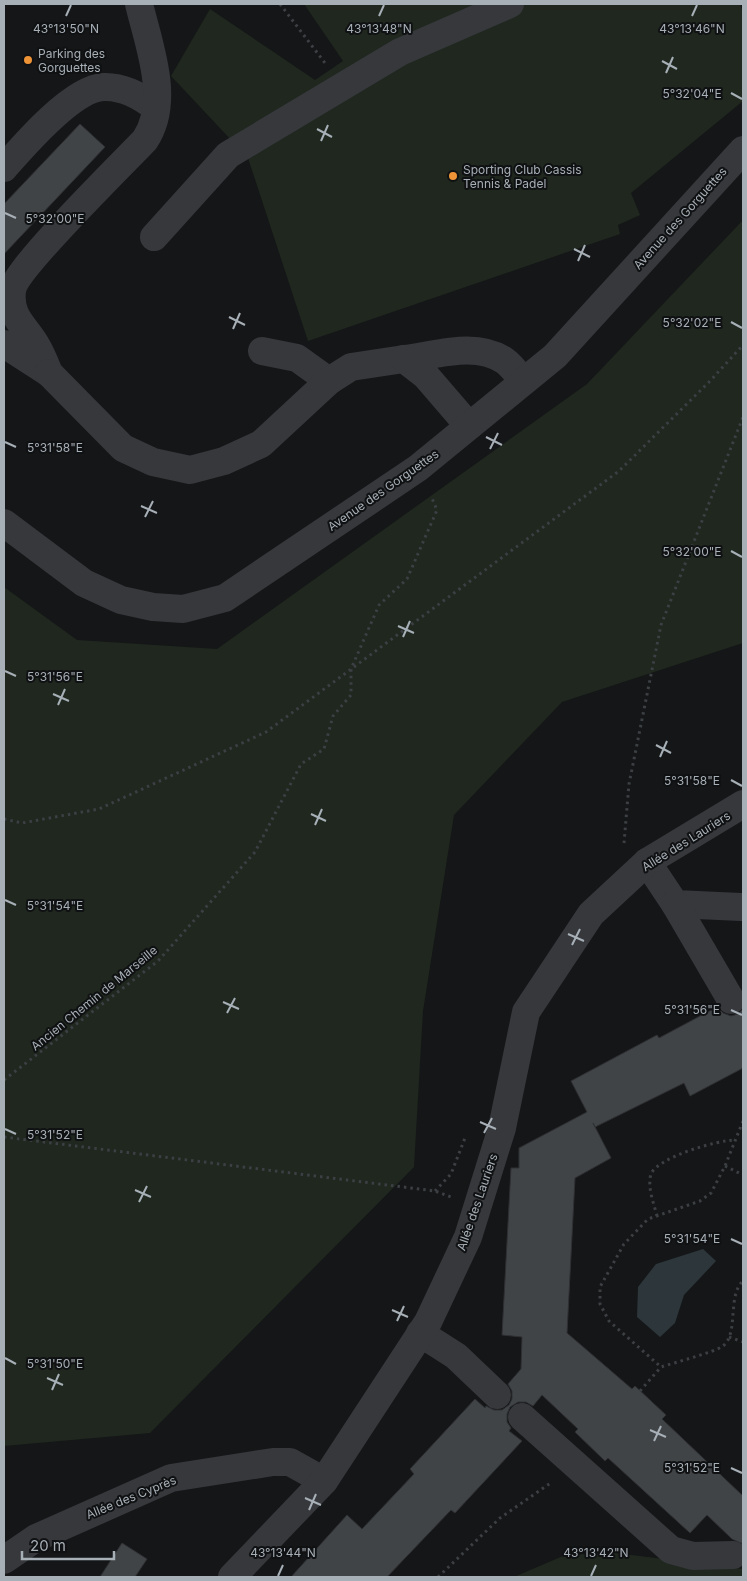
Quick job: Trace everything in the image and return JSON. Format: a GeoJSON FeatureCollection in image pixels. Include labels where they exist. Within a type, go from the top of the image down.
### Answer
{"type":"FeatureCollection","features":[{"type":"Feature","properties":{"kind":"street"},"geometry":{"type":"LineString","coordinates":[[49,372],[36,344],[20,325],[14,308],[12,290],[28,264],[145,140],[156,118],[156,78],[140,4]]}},
{"type":"Feature","properties":{"kind":"street"},"geometry":{"type":"LineString","coordinates":[[154,237],[228,155],[400,52],[510,4]]}},
{"type":"Feature","properties":{"kind":"street"},"geometry":{"type":"LineString","coordinates":[[4,168],[35,133],[75,98],[102,87],[121,89],[136,94],[156,108]]}},
{"type":"Feature","properties":{"kind":"street","name":"Avenue des Gorguettes"},"geometry":{"type":"LineString","coordinates":[[4,523],[84,583],[121,600],[153,607],[183,609],[224,598],[418,468],[555,356],[743,150]]}},
{"type":"Feature","properties":{"kind":"street"},"geometry":{"type":"LineString","coordinates":[[4,344],[49,372],[123,448],[153,462],[190,470],[224,461],[261,444],[329,381],[351,367],[474,350],[494,354],[507,362],[523,382]]}},
{"type":"Feature","properties":{"kind":"street"},"geometry":{"type":"LineString","coordinates":[[262,351],[297,358],[329,381]]}},
{"type":"Feature","properties":{"kind":"street"},"geometry":{"type":"LineString","coordinates":[[404,359],[426,376],[468,426]]}},
{"type":"Feature","properties":{"kind":"street","name":"Allée des Lauriers"},"geometry":{"type":"LineString","coordinates":[[232,1577],[324,1481],[420,1333],[468,1237],[502,1128],[526,1012],[590,914],[647,862],[743,804]]}},
{"type":"Feature","properties":{"kind":"street"},"geometry":{"type":"LineString","coordinates":[[647,862],[675,904],[731,1000]]}},
{"type":"Feature","properties":{"kind":"street"},"geometry":{"type":"LineString","coordinates":[[675,904],[741,906]]}},
{"type":"Feature","properties":{"kind":"street"},"geometry":{"type":"LineString","coordinates":[[420,1333],[456,1356],[497,1395]]}},
{"type":"Feature","properties":{"kind":"street"},"geometry":{"type":"LineString","coordinates":[[522,1417],[671,1550],[693,1556],[732,1555]]}},
{"type":"Feature","properties":{"kind":"street","name":"Allée des Cyprès"},"geometry":{"type":"LineString","coordinates":[[4,1560],[36,1538],[171,1478],[274,1462],[290,1462],[324,1481]]}},
{"type":"Feature","properties":{"kind":"path"},"geometry":{"type":"LineString","coordinates":[[280,4],[343,87]]}},
{"type":"Feature","properties":{"kind":"path"},"geometry":{"type":"LineString","coordinates":[[4,819],[22,823],[99,809],[266,732],[619,471],[710,381],[743,345]]}},
{"type":"Feature","properties":{"kind":"path"},"geometry":{"type":"LineString","coordinates":[[647,862],[624,842],[629,784],[645,697],[661,625],[743,417]]}},
{"type":"Feature","properties":{"kind":"path","name":"Ancien Chemin de Marseille"},"geometry":{"type":"LineString","coordinates":[[4,1080],[158,961],[255,852],[301,764],[324,749],[333,716],[351,695],[351,669],[380,605],[407,579],[437,510],[418,468]]}},
{"type":"Feature","properties":{"kind":"path"},"geometry":{"type":"LineString","coordinates":[[660,1367],[609,1321],[600,1304],[600,1286],[624,1244],[648,1219],[700,1201],[711,1193],[725,1166],[743,1120]]}},
{"type":"Feature","properties":{"kind":"path"},"geometry":{"type":"LineString","coordinates":[[4,1137],[435,1191],[477,1207]]}},
{"type":"Feature","properties":{"kind":"path"},"geometry":{"type":"LineString","coordinates":[[656,1216],[650,1187],[651,1174],[657,1166],[724,1140],[735,1140]]}},
{"type":"Feature","properties":{"kind":"path"},"geometry":{"type":"LineString","coordinates":[[725,1166],[743,1175]]}},
{"type":"Feature","properties":{"kind":"path"},"geometry":{"type":"LineString","coordinates":[[640,1391],[660,1367],[723,1346],[730,1337],[734,1302],[739,1284],[743,1280]]}},
{"type":"Feature","properties":{"kind":"path"},"geometry":{"type":"LineString","coordinates":[[730,1337],[743,1342]]}},
{"type":"Feature","properties":{"kind":"path"},"geometry":{"type":"LineString","coordinates":[[438,1577],[500,1518],[575,1466]]}},
{"type":"Feature","properties":{"kind":"shaded area","name":"Sporting Club Cassis Tennis & Padel"},"geometry":{"type":"Polygon","coordinates":[[[304,4],[740,4],[743,13],[743,101],[631,193],[640,215],[618,225],[620,234],[308,341],[248,158],[171,76],[210,9],[315,80],[343,61],[304,4]]]}},
{"type":"Feature","properties":{"kind":"shaded area"},"geometry":{"type":"Polygon","coordinates":[[[743,220],[743,643],[562,702],[454,815],[423,1011],[414,1167],[150,1433],[4,1446],[4,587],[77,640],[217,649],[587,384],[743,220]]]}},
{"type":"Feature","properties":{"kind":"shaded area"},"geometry":{"type":"Polygon","coordinates":[[[703,1249],[716,1261],[684,1295],[675,1323],[660,1337],[637,1317],[638,1287],[656,1264],[703,1249]]]}},
{"type":"Feature","properties":{"kind":"shaded area"},"geometry":{"type":"Polygon","coordinates":[[[608,1552],[743,1569],[743,1577],[514,1577],[563,1556],[608,1552]]]}},
{"type":"Feature","properties":{"kind":"building"},"geometry":{"type":"Polygon","coordinates":[[[80,124],[105,147],[4,254],[4,204],[80,124]]]}},
{"type":"Feature","properties":{"kind":"building"},"geometry":{"type":"Polygon","coordinates":[[[717,1007],[723,1013],[731,1016],[738,1014],[743,1009],[743,1068],[690,1096],[684,1083],[595,1127],[611,1158],[575,1178],[567,1333],[632,1389],[635,1386],[666,1415],[662,1419],[743,1496],[743,1544],[732,1539],[707,1515],[690,1533],[608,1458],[605,1461],[575,1432],[578,1429],[542,1395],[533,1406],[526,1402],[518,1402],[510,1407],[507,1414],[507,1422],[511,1428],[509,1431],[522,1441],[455,1513],[451,1510],[387,1577],[291,1577],[347,1515],[362,1529],[414,1474],[410,1469],[475,1399],[485,1408],[486,1406],[494,1410],[502,1410],[509,1405],[512,1399],[512,1391],[508,1384],[521,1369],[522,1337],[502,1335],[511,1168],[519,1168],[519,1148],[587,1112],[571,1081],[657,1035],[659,1038],[717,1007]]]}},
{"type":"Feature","properties":{"kind":"building"},"geometry":{"type":"Polygon","coordinates":[[[122,1543],[147,1559],[135,1577],[100,1577],[122,1543]]]}},
{"type":"Feature","properties":{"kind":"place","name":"Parking des Gorguettes"},"geometry":{"type":"Point","coordinates":[28,60]}},
{"type":"Feature","properties":{"kind":"place","name":"Sporting Club Cassis Tennis & Padel"},"geometry":{"type":"Point","coordinates":[453,176]}}]}
